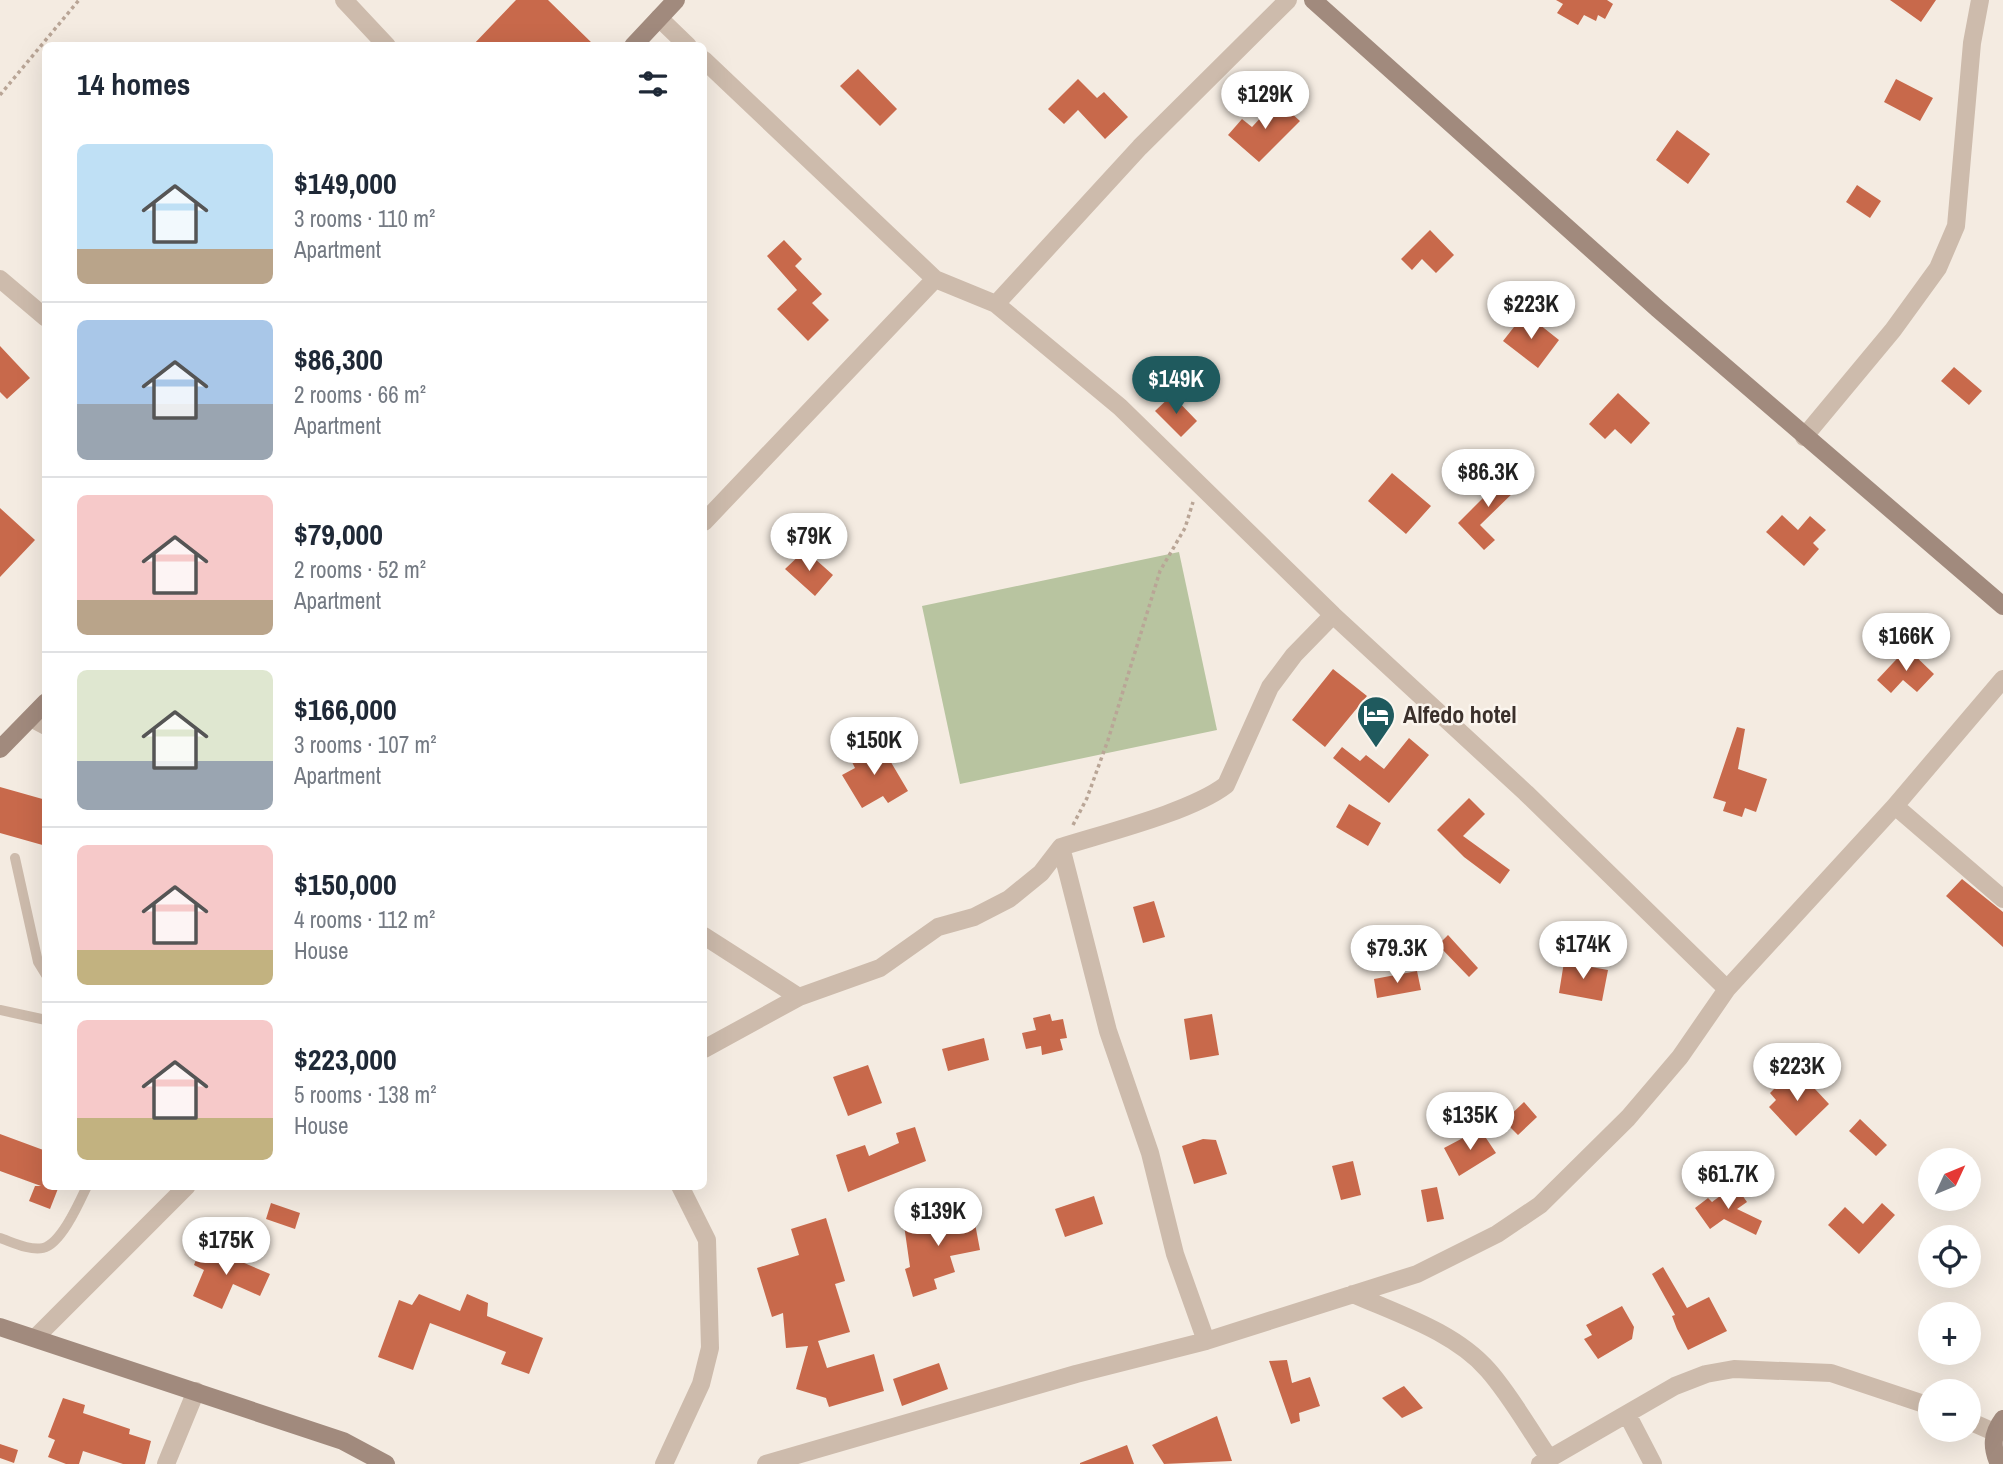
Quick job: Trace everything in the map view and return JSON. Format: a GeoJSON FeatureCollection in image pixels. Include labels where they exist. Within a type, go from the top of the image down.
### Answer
{"type":"FeatureCollection","features":[{"type":"Feature","properties":{"kind":"street"},"geometry":{"type":"LineString","coordinates":[[344,0],[383,42]]}},
{"type":"Feature","properties":{"kind":"street"},"geometry":{"type":"LineString","coordinates":[[637,42],[676,0]]}},
{"type":"Feature","properties":{"kind":"street"},"geometry":{"type":"LineString","coordinates":[[996,304],[1140,147],[1288,0]]}},
{"type":"Feature","properties":{"kind":"street"},"geometry":{"type":"LineString","coordinates":[[1313,0],[1804,437],[2003,606]]}},
{"type":"Feature","properties":{"kind":"street"},"geometry":{"type":"LineString","coordinates":[[1804,437],[1893,330],[1931,278],[1956,226],[1972,43],[1980,0]]}},
{"type":"Feature","properties":{"kind":"street"},"geometry":{"type":"LineString","coordinates":[[659,18],[684,42]]}},
{"type":"Feature","properties":{"kind":"street"},"geometry":{"type":"LineString","coordinates":[[707,63],[935,279],[996,304],[1120,407],[1333,615],[1526,793],[1727,989]]}},
{"type":"Feature","properties":{"kind":"street"},"geometry":{"type":"LineString","coordinates":[[0,279],[42,315]]}},
{"type":"Feature","properties":{"kind":"street"},"geometry":{"type":"LineString","coordinates":[[707,519],[935,279]]}},
{"type":"Feature","properties":{"kind":"street"},"geometry":{"type":"LineString","coordinates":[[707,1047],[799,997],[880,968],[938,928],[974,917],[1009,900],[1041,873],[1061,846],[1213,794],[1226,785],[1270,687],[1294,655],[1333,615]]}},
{"type":"Feature","properties":{"kind":"street"},"geometry":{"type":"LineString","coordinates":[[766,1464],[1076,1374],[1206,1341],[1417,1275],[1497,1234],[1540,1205],[1628,1118],[1680,1057],[1727,989],[1895,806],[2003,679]]}},
{"type":"Feature","properties":{"kind":"street"},"geometry":{"type":"LineString","coordinates":[[0,749],[38,722]]}},
{"type":"Feature","properties":{"kind":"street"},"geometry":{"type":"LineString","coordinates":[[1895,806],[2003,899]]}},
{"type":"Feature","properties":{"kind":"street"},"geometry":{"type":"LineString","coordinates":[[1061,846],[1108,1031],[1150,1153],[1175,1254],[1206,1341]]}},
{"type":"Feature","properties":{"kind":"street"},"geometry":{"type":"LineString","coordinates":[[707,938],[799,997]]}},
{"type":"Feature","properties":{"kind":"street"},"geometry":{"type":"LineString","coordinates":[[36,1337],[183,1190]]}},
{"type":"Feature","properties":{"kind":"street"},"geometry":{"type":"LineString","coordinates":[[664,1464],[701,1384],[710,1348],[707,1240],[682,1190]]}},
{"type":"Feature","properties":{"kind":"street"},"geometry":{"type":"LineString","coordinates":[[1353,1294],[1433,1331],[1474,1357],[1488,1370],[1544,1461],[1675,1386],[1706,1374],[1734,1369],[1831,1373],[1918,1402]]}},
{"type":"Feature","properties":{"kind":"street"},"geometry":{"type":"LineString","coordinates":[[0,1327],[343,1441],[386,1464]]}},
{"type":"Feature","properties":{"kind":"street"},"geometry":{"type":"LineString","coordinates":[[166,1464],[196,1391]]}},
{"type":"Feature","properties":{"kind":"street"},"geometry":{"type":"LineString","coordinates":[[1627,1413],[1653,1464]]}},
{"type":"Feature","properties":{"kind":"street"},"geometry":{"type":"LineString","coordinates":[[1998,1425],[1993,1448],[1999,1464]]}},
{"type":"Feature","properties":{"kind":"lane"},"geometry":{"type":"LineString","coordinates":[[15,858],[38,962],[42,968]]}},
{"type":"Feature","properties":{"kind":"lane"},"geometry":{"type":"LineString","coordinates":[[0,1010],[42,1019]]}},
{"type":"Feature","properties":{"kind":"lane"},"geometry":{"type":"LineString","coordinates":[[0,1238],[40,1249],[51,1245],[68,1222],[85,1190]]}},
{"type":"Feature","properties":{"kind":"path"},"geometry":{"type":"LineString","coordinates":[[44,42],[79,0]]}},
{"type":"Feature","properties":{"kind":"path"},"geometry":{"type":"LineString","coordinates":[[0,95],[42,44]]}},
{"type":"Feature","properties":{"kind":"path"},"geometry":{"type":"LineString","coordinates":[[1061,846],[1087,798],[1160,571],[1185,528],[1198,483]]}},
{"type":"Feature","properties":{"kind":"green space"},"geometry":{"type":"Polygon","coordinates":[[[1179,552],[1217,730],[960,784],[922,606],[1179,552]]]}},
{"type":"Feature","properties":{"kind":"building"},"geometry":{"type":"Polygon","coordinates":[[[516,0],[548,0],[591,42],[476,42],[516,0]]]}},
{"type":"Feature","properties":{"kind":"building"},"geometry":{"type":"Polygon","coordinates":[[[1556,0],[1607,0],[1613,4],[1605,19],[1598,15],[1596,21],[1584,15],[1578,25],[1557,13],[1563,4],[1556,0]]]}},
{"type":"Feature","properties":{"kind":"building"},"geometry":{"type":"Polygon","coordinates":[[[1890,0],[1936,0],[1921,22],[1890,0]]]}},
{"type":"Feature","properties":{"kind":"building"},"geometry":{"type":"Polygon","coordinates":[[[858,69],[897,109],[880,126],[840,86],[858,69]]]}},
{"type":"Feature","properties":{"kind":"building"},"geometry":{"type":"Polygon","coordinates":[[[1078,79],[1097,98],[1104,92],[1128,117],[1105,139],[1078,110],[1064,124],[1048,109],[1078,79]]]}},
{"type":"Feature","properties":{"kind":"building"},"geometry":{"type":"Polygon","coordinates":[[[1896,79],[1933,98],[1920,121],[1884,102],[1896,79]]]}},
{"type":"Feature","properties":{"kind":"building"},"geometry":{"type":"Polygon","coordinates":[[[1277,100],[1300,121],[1259,162],[1228,135],[1242,119],[1252,127],[1277,100]]]}},
{"type":"Feature","properties":{"kind":"building"},"geometry":{"type":"Polygon","coordinates":[[[1677,130],[1710,154],[1688,184],[1656,160],[1677,130]]]}},
{"type":"Feature","properties":{"kind":"building"},"geometry":{"type":"Polygon","coordinates":[[[1857,185],[1881,201],[1870,218],[1846,202],[1857,185]]]}},
{"type":"Feature","properties":{"kind":"building"},"geometry":{"type":"Polygon","coordinates":[[[1430,230],[1454,255],[1436,273],[1422,259],[1412,270],[1401,259],[1430,230]]]}},
{"type":"Feature","properties":{"kind":"building"},"geometry":{"type":"Polygon","coordinates":[[[784,240],[802,259],[795,266],[822,294],[812,303],[829,320],[808,341],[777,309],[797,290],[767,256],[784,240]]]}},
{"type":"Feature","properties":{"kind":"building"},"geometry":{"type":"Polygon","coordinates":[[[1525,313],[1559,340],[1538,368],[1503,341],[1525,313]]]}},
{"type":"Feature","properties":{"kind":"building"},"geometry":{"type":"Polygon","coordinates":[[[0,346],[30,378],[7,399],[0,392],[0,346]]]}},
{"type":"Feature","properties":{"kind":"building"},"geometry":{"type":"Polygon","coordinates":[[[1954,367],[1982,391],[1969,405],[1941,381],[1954,367]]]}},
{"type":"Feature","properties":{"kind":"building"},"geometry":{"type":"Polygon","coordinates":[[[1618,393],[1650,423],[1631,444],[1615,429],[1605,439],[1589,424],[1618,393]]]}},
{"type":"Feature","properties":{"kind":"building"},"geometry":{"type":"Polygon","coordinates":[[[1172,395],[1197,421],[1181,437],[1155,411],[1172,395]]]}},
{"type":"Feature","properties":{"kind":"building"},"geometry":{"type":"Polygon","coordinates":[[[1502,470],[1519,487],[1480,525],[1495,540],[1484,550],[1458,523],[1488,493],[1484,490],[1502,470]]]}},
{"type":"Feature","properties":{"kind":"building"},"geometry":{"type":"Polygon","coordinates":[[[1392,473],[1431,506],[1406,534],[1368,501],[1392,473]]]}},
{"type":"Feature","properties":{"kind":"building"},"geometry":{"type":"Polygon","coordinates":[[[0,508],[35,540],[0,577],[0,508]]]}},
{"type":"Feature","properties":{"kind":"building"},"geometry":{"type":"Polygon","coordinates":[[[1782,515],[1798,530],[1810,516],[1826,530],[1813,543],[1819,549],[1804,566],[1766,532],[1782,515]]]}},
{"type":"Feature","properties":{"kind":"building"},"geometry":{"type":"Polygon","coordinates":[[[809,522],[824,535],[809,551],[794,538],[809,522]]]}},
{"type":"Feature","properties":{"kind":"building"},"geometry":{"type":"Polygon","coordinates":[[[805,550],[833,575],[815,596],[785,569],[805,550]]]}},
{"type":"Feature","properties":{"kind":"building"},"geometry":{"type":"Polygon","coordinates":[[[1907,648],[1934,674],[1917,692],[1903,680],[1891,693],[1877,680],[1907,648]]]}},
{"type":"Feature","properties":{"kind":"building"},"geometry":{"type":"Polygon","coordinates":[[[1333,669],[1367,696],[1325,747],[1292,720],[1333,669]]]}},
{"type":"Feature","properties":{"kind":"building"},"geometry":{"type":"Polygon","coordinates":[[[1737,727],[1745,729],[1738,769],[1767,779],[1756,812],[1745,808],[1742,817],[1723,811],[1726,802],[1713,798],[1737,727]]]}},
{"type":"Feature","properties":{"kind":"building"},"geometry":{"type":"Polygon","coordinates":[[[1409,738],[1429,755],[1389,803],[1333,758],[1342,747],[1360,761],[1366,755],[1384,769],[1409,738]]]}},
{"type":"Feature","properties":{"kind":"building"},"geometry":{"type":"Polygon","coordinates":[[[879,742],[908,791],[888,803],[883,796],[862,808],[842,775],[855,768],[850,758],[879,742]]]}},
{"type":"Feature","properties":{"kind":"building"},"geometry":{"type":"Polygon","coordinates":[[[0,787],[42,799],[42,845],[0,833],[0,787]]]}},
{"type":"Feature","properties":{"kind":"building"},"geometry":{"type":"Polygon","coordinates":[[[1469,798],[1485,814],[1463,836],[1510,870],[1500,884],[1464,857],[1437,830],[1469,798]]]}},
{"type":"Feature","properties":{"kind":"building"},"geometry":{"type":"Polygon","coordinates":[[[1349,804],[1381,823],[1368,846],[1336,827],[1349,804]]]}},
{"type":"Feature","properties":{"kind":"building"},"geometry":{"type":"Polygon","coordinates":[[[1962,879],[2003,912],[2003,947],[1946,896],[1962,879]]]}},
{"type":"Feature","properties":{"kind":"building"},"geometry":{"type":"Polygon","coordinates":[[[1154,901],[1165,937],[1143,943],[1133,907],[1154,901]]]}},
{"type":"Feature","properties":{"kind":"building"},"geometry":{"type":"Polygon","coordinates":[[[1448,935],[1478,968],[1469,977],[1438,945],[1448,935]]]}},
{"type":"Feature","properties":{"kind":"building"},"geometry":{"type":"Polygon","coordinates":[[[1564,962],[1608,970],[1602,1001],[1559,993],[1564,962]]]}},
{"type":"Feature","properties":{"kind":"building"},"geometry":{"type":"Polygon","coordinates":[[[1417,971],[1421,990],[1377,998],[1374,979],[1417,971]]]}},
{"type":"Feature","properties":{"kind":"building"},"geometry":{"type":"Polygon","coordinates":[[[1050,1014],[1052,1021],[1063,1019],[1067,1038],[1060,1039],[1063,1050],[1042,1055],[1041,1046],[1026,1049],[1022,1033],[1036,1030],[1033,1018],[1050,1014]]]}},
{"type":"Feature","properties":{"kind":"building"},"geometry":{"type":"Polygon","coordinates":[[[1212,1014],[1219,1055],[1190,1060],[1184,1019],[1212,1014]]]}},
{"type":"Feature","properties":{"kind":"building"},"geometry":{"type":"Polygon","coordinates":[[[984,1038],[989,1060],[948,1071],[942,1049],[984,1038]]]}},
{"type":"Feature","properties":{"kind":"building"},"geometry":{"type":"Polygon","coordinates":[[[868,1065],[882,1103],[848,1116],[833,1077],[868,1065]]]}},
{"type":"Feature","properties":{"kind":"building"},"geometry":{"type":"Polygon","coordinates":[[[1801,1074],[1829,1104],[1796,1136],[1769,1107],[1776,1100],[1770,1093],[1786,1077],[1791,1083],[1801,1074]]]}},
{"type":"Feature","properties":{"kind":"building"},"geometry":{"type":"Polygon","coordinates":[[[1524,1102],[1537,1117],[1518,1135],[1504,1121],[1524,1102]]]}},
{"type":"Feature","properties":{"kind":"building"},"geometry":{"type":"Polygon","coordinates":[[[1860,1119],[1887,1145],[1876,1156],[1849,1131],[1860,1119]]]}},
{"type":"Feature","properties":{"kind":"building"},"geometry":{"type":"Polygon","coordinates":[[[915,1127],[926,1161],[848,1192],[836,1155],[865,1145],[869,1156],[899,1143],[896,1133],[915,1127]]]}},
{"type":"Feature","properties":{"kind":"building"},"geometry":{"type":"Polygon","coordinates":[[[1480,1129],[1496,1153],[1459,1176],[1444,1148],[1480,1129]]]}},
{"type":"Feature","properties":{"kind":"building"},"geometry":{"type":"Polygon","coordinates":[[[0,1134],[42,1150],[42,1190],[57,1190],[50,1209],[29,1201],[35,1186],[41,1186],[0,1171],[0,1134]]]}},
{"type":"Feature","properties":{"kind":"building"},"geometry":{"type":"Polygon","coordinates":[[[1203,1139],[1216,1140],[1227,1174],[1194,1184],[1182,1146],[1203,1139]]]}},
{"type":"Feature","properties":{"kind":"building"},"geometry":{"type":"Polygon","coordinates":[[[1353,1161],[1361,1195],[1341,1200],[1332,1166],[1353,1161]]]}},
{"type":"Feature","properties":{"kind":"building"},"geometry":{"type":"Polygon","coordinates":[[[1735,1185],[1747,1202],[1737,1209],[1762,1221],[1756,1235],[1724,1219],[1710,1229],[1695,1208],[1708,1198],[1712,1202],[1735,1185]]]}},
{"type":"Feature","properties":{"kind":"building"},"geometry":{"type":"Polygon","coordinates":[[[1437,1187],[1444,1219],[1427,1222],[1421,1190],[1437,1187]]]}},
{"type":"Feature","properties":{"kind":"building"},"geometry":{"type":"Polygon","coordinates":[[[1094,1196],[1103,1224],[1065,1237],[1055,1209],[1094,1196]]]}},
{"type":"Feature","properties":{"kind":"building"},"geometry":{"type":"Polygon","coordinates":[[[271,1203],[300,1213],[295,1229],[266,1219],[271,1203]]]}},
{"type":"Feature","properties":{"kind":"building"},"geometry":{"type":"Polygon","coordinates":[[[1882,1203],[1895,1215],[1859,1254],[1828,1225],[1845,1207],[1863,1224],[1882,1203]]]}},
{"type":"Feature","properties":{"kind":"building"},"geometry":{"type":"Polygon","coordinates":[[[951,1212],[951,1216],[973,1213],[980,1250],[950,1256],[955,1272],[934,1279],[937,1289],[913,1297],[905,1269],[910,1267],[904,1225],[935,1222],[934,1214],[951,1212]]]}},
{"type":"Feature","properties":{"kind":"building"},"geometry":{"type":"Polygon","coordinates":[[[826,1218],[845,1281],[835,1284],[850,1332],[818,1341],[827,1368],[874,1354],[884,1391],[829,1407],[826,1398],[796,1389],[808,1346],[786,1348],[783,1313],[772,1317],[757,1268],[799,1255],[791,1229],[826,1218]]]}},
{"type":"Feature","properties":{"kind":"building"},"geometry":{"type":"Polygon","coordinates":[[[202,1245],[270,1274],[260,1296],[233,1284],[222,1309],[193,1296],[204,1270],[194,1265],[202,1245]]]}},
{"type":"Feature","properties":{"kind":"building"},"geometry":{"type":"Polygon","coordinates":[[[1663,1267],[1687,1308],[1709,1297],[1727,1331],[1688,1350],[1672,1316],[1675,1315],[1652,1274],[1663,1267]]]}},
{"type":"Feature","properties":{"kind":"building"},"geometry":{"type":"Polygon","coordinates":[[[419,1294],[460,1311],[467,1294],[488,1303],[487,1316],[543,1338],[529,1374],[501,1364],[506,1352],[430,1323],[413,1370],[378,1357],[399,1300],[412,1305],[419,1294]]]}},
{"type":"Feature","properties":{"kind":"building"},"geometry":{"type":"Polygon","coordinates":[[[1622,1306],[1634,1327],[1632,1339],[1598,1359],[1584,1339],[1592,1335],[1586,1325],[1622,1306]]]}},
{"type":"Feature","properties":{"kind":"building"},"geometry":{"type":"Polygon","coordinates":[[[1287,1360],[1292,1383],[1310,1377],[1320,1406],[1299,1413],[1300,1421],[1291,1424],[1269,1361],[1287,1360]]]}},
{"type":"Feature","properties":{"kind":"building"},"geometry":{"type":"Polygon","coordinates":[[[939,1363],[948,1389],[902,1406],[893,1379],[939,1363]]]}},
{"type":"Feature","properties":{"kind":"building"},"geometry":{"type":"Polygon","coordinates":[[[1404,1386],[1423,1408],[1402,1418],[1382,1398],[1404,1386]]]}},
{"type":"Feature","properties":{"kind":"building"},"geometry":{"type":"Polygon","coordinates":[[[63,1398],[85,1405],[83,1413],[130,1429],[129,1434],[151,1441],[145,1464],[123,1464],[83,1451],[79,1464],[66,1464],[48,1457],[55,1440],[48,1437],[63,1398]]]}},
{"type":"Feature","properties":{"kind":"building"},"geometry":{"type":"Polygon","coordinates":[[[1217,1416],[1232,1461],[1164,1464],[1152,1445],[1217,1416]]]}},
{"type":"Feature","properties":{"kind":"building"},"geometry":{"type":"Polygon","coordinates":[[[0,1444],[18,1450],[14,1463],[0,1458],[0,1444]]]}},
{"type":"Feature","properties":{"kind":"building"},"geometry":{"type":"Polygon","coordinates":[[[1127,1445],[1134,1464],[1080,1464],[1080,1463],[1127,1445]]]}},
{"type":"Feature","properties":{"kind":"place","name":"Alfedo hotel"},"geometry":{"type":"Point","coordinates":[1376,749]}}]}
